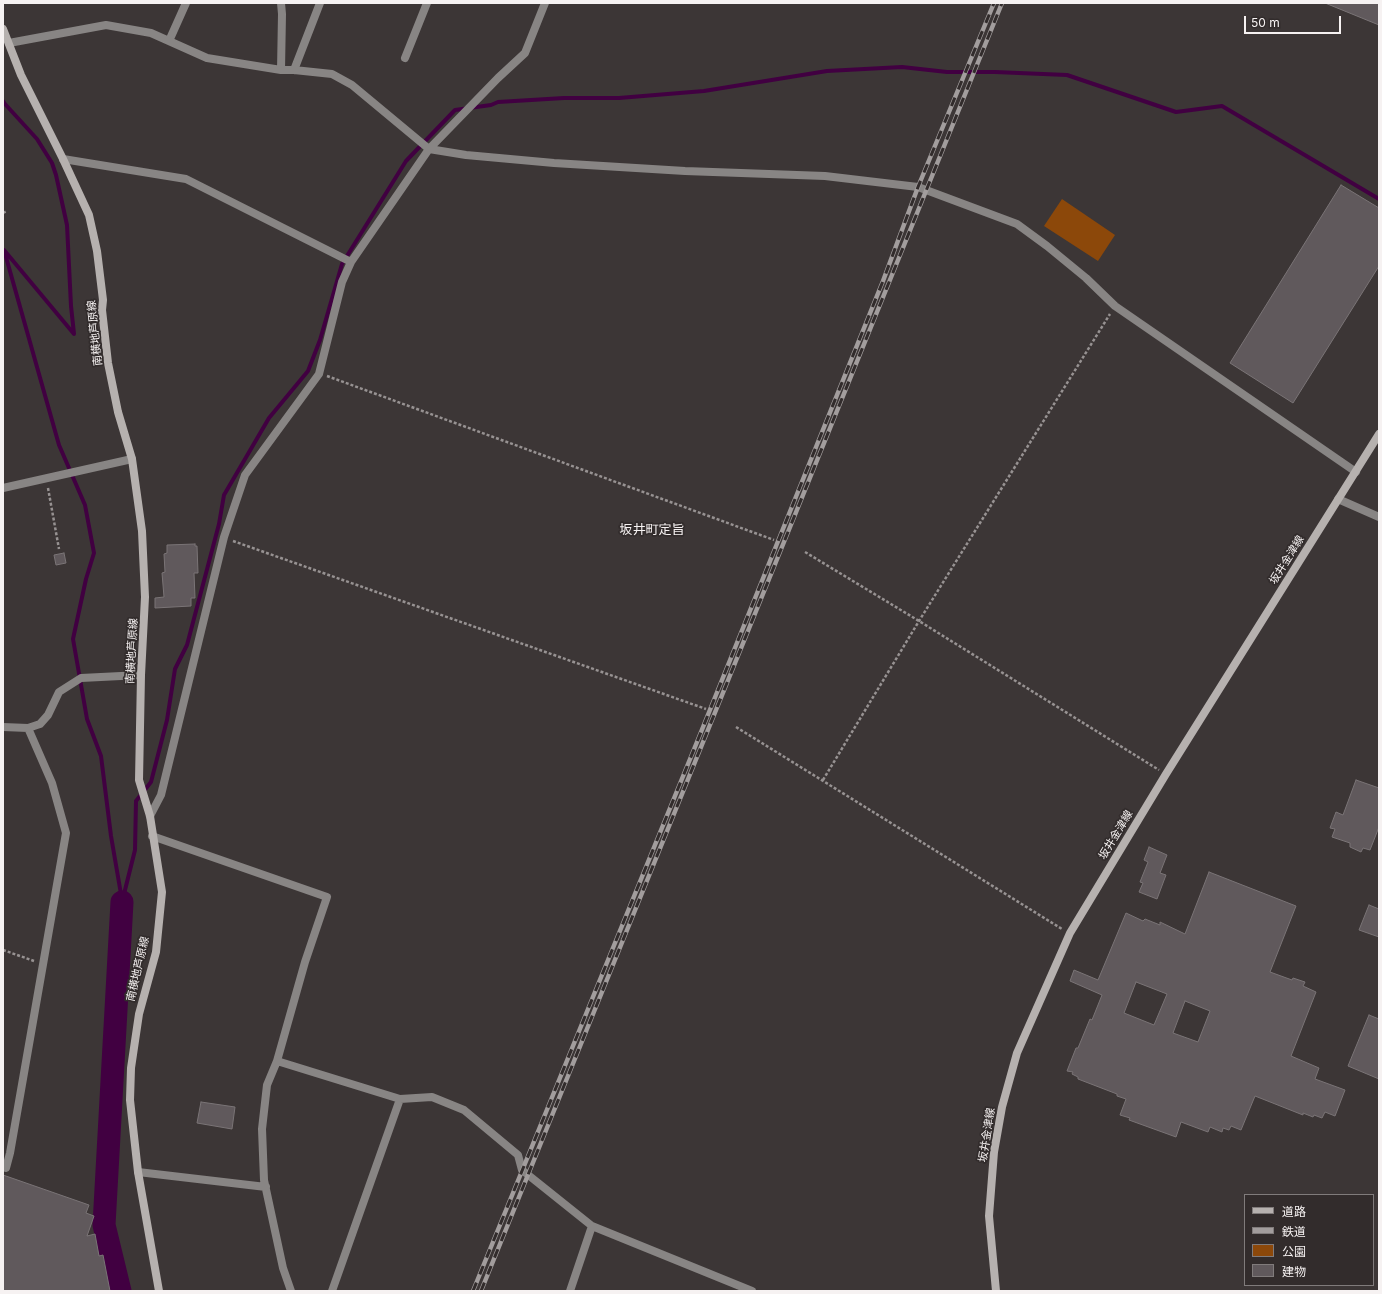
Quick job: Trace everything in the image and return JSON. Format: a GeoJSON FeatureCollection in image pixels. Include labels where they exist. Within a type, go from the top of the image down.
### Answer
{"type":"FeatureCollection","features":[{"type":"Feature","properties":{"kind":"main road","name":"南横地芦原線"},"geometry":{"type":"LineString","coordinates":[[3,28],[22,75],[89,215],[98,258],[108,363],[118,412],[132,459],[142,531],[145,597],[141,675],[140,783],[150,816],[162,892],[156,952],[139,1014],[130,1068],[130,1100],[138,1172],[159,1291]]}},
{"type":"Feature","properties":{"kind":"main road","name":"坂井金津線"},"geometry":{"type":"LineString","coordinates":[[996,1291],[989,1216],[994,1152],[1002,1107],[1018,1053],[1070,933],[1166,774],[1379,434]]}},
{"type":"Feature","properties":{"kind":"street"},"geometry":{"type":"LineString","coordinates":[[169,41],[186,3]]}},
{"type":"Feature","properties":{"kind":"street"},"geometry":{"type":"LineString","coordinates":[[281,3],[281,70]]}},
{"type":"Feature","properties":{"kind":"street"},"geometry":{"type":"LineString","coordinates":[[294,70],[320,3]]}},
{"type":"Feature","properties":{"kind":"street"},"geometry":{"type":"LineString","coordinates":[[405,58],[427,3]]}},
{"type":"Feature","properties":{"kind":"street"},"geometry":{"type":"LineString","coordinates":[[150,816],[162,795],[224,538],[245,475],[319,374],[342,282],[352,262],[429,149],[498,78],[525,53],[545,3]]}},
{"type":"Feature","properties":{"kind":"street"},"geometry":{"type":"LineString","coordinates":[[9,43],[106,25],[151,33],[207,58],[281,70],[332,74],[352,85],[429,149],[466,155],[554,163],[685,171],[825,176],[918,187],[1017,224],[1086,278],[1115,306],[1356,472]]}},
{"type":"Feature","properties":{"kind":"street"},"geometry":{"type":"LineString","coordinates":[[63,159],[186,179],[352,262]]}},
{"type":"Feature","properties":{"kind":"street"},"geometry":{"type":"LineString","coordinates":[[3,488],[132,459]]}},
{"type":"Feature","properties":{"kind":"street"},"geometry":{"type":"LineString","coordinates":[[1338,500],[1379,517]]}},
{"type":"Feature","properties":{"kind":"street"},"geometry":{"type":"LineString","coordinates":[[3,727],[28,728],[40,724],[48,715],[59,692],[81,678],[141,675]]}},
{"type":"Feature","properties":{"kind":"street"},"geometry":{"type":"LineString","coordinates":[[3,1167],[6,1168],[10,1153],[66,834],[52,783],[28,728]]}},
{"type":"Feature","properties":{"kind":"street"},"geometry":{"type":"LineString","coordinates":[[152,836],[327,897],[305,962],[277,1061],[268,1085],[262,1130],[266,1188],[283,1268],[291,1291]]}},
{"type":"Feature","properties":{"kind":"street"},"geometry":{"type":"LineString","coordinates":[[277,1061],[400,1099],[432,1097],[464,1110],[518,1155],[522,1170],[592,1226],[752,1291]]}},
{"type":"Feature","properties":{"kind":"street"},"geometry":{"type":"LineString","coordinates":[[332,1291],[400,1099]]}},
{"type":"Feature","properties":{"kind":"street"},"geometry":{"type":"LineString","coordinates":[[138,1172],[266,1188]]}},
{"type":"Feature","properties":{"kind":"street"},"geometry":{"type":"LineString","coordinates":[[570,1291],[592,1226]]}},
{"type":"Feature","properties":{"kind":"path"},"geometry":{"type":"LineString","coordinates":[[3,213],[7,211]]}},
{"type":"Feature","properties":{"kind":"path"},"geometry":{"type":"LineString","coordinates":[[823,780],[919,621],[1115,306]]}},
{"type":"Feature","properties":{"kind":"path"},"geometry":{"type":"LineString","coordinates":[[319,374],[774,540]]}},
{"type":"Feature","properties":{"kind":"path"},"geometry":{"type":"LineString","coordinates":[[46,478],[59,548]]}},
{"type":"Feature","properties":{"kind":"path"},"geometry":{"type":"LineString","coordinates":[[224,538],[706,709]]}},
{"type":"Feature","properties":{"kind":"path"},"geometry":{"type":"LineString","coordinates":[[805,552],[1166,774]]}},
{"type":"Feature","properties":{"kind":"path"},"geometry":{"type":"LineString","coordinates":[[736,727],[1070,933]]}},
{"type":"Feature","properties":{"kind":"path"},"geometry":{"type":"LineString","coordinates":[[3,950],[42,964]]}},
{"type":"Feature","properties":{"kind":"green space"},"geometry":{"type":"Polygon","coordinates":[[[1062,199],[1115,235],[1098,261],[1044,226],[1062,199]]]}},
{"type":"Feature","properties":{"kind":"building"},"geometry":{"type":"Polygon","coordinates":[[[1325,3],[1379,3],[1379,25],[1325,3]]]}},
{"type":"Feature","properties":{"kind":"building"},"geometry":{"type":"Polygon","coordinates":[[[1341,185],[1379,208],[1379,266],[1293,403],[1230,363],[1341,185]]]}},
{"type":"Feature","properties":{"kind":"building"},"geometry":{"type":"Polygon","coordinates":[[[195,544],[195,546],[197,546],[198,573],[194,573],[195,598],[191,598],[191,606],[155,608],[155,598],[164,597],[162,573],[165,572],[164,554],[167,553],[167,545],[195,544]]]}},
{"type":"Feature","properties":{"kind":"building"},"geometry":{"type":"Polygon","coordinates":[[[64,553],[66,563],[56,565],[54,555],[64,553]]]}},
{"type":"Feature","properties":{"kind":"building"},"geometry":{"type":"Polygon","coordinates":[[[1356,780],[1379,788],[1379,827],[1370,850],[1363,848],[1361,852],[1350,847],[1350,843],[1332,837],[1335,829],[1330,828],[1336,812],[1343,815],[1356,780]]]}},
{"type":"Feature","properties":{"kind":"building"},"geometry":{"type":"Polygon","coordinates":[[[1149,847],[1167,855],[1160,873],[1166,875],[1157,899],[1139,892],[1143,883],[1140,882],[1148,862],[1144,860],[1149,847]]]}},
{"type":"Feature","properties":{"kind":"building"},"geometry":{"type":"Polygon","coordinates":[[[1209,872],[1296,906],[1270,972],[1292,980],[1293,978],[1305,982],[1303,986],[1316,992],[1291,1056],[1319,1068],[1315,1079],[1345,1090],[1335,1116],[1325,1112],[1322,1118],[1314,1115],[1313,1117],[1303,1113],[1303,1115],[1255,1096],[1241,1130],[1231,1126],[1229,1130],[1223,1128],[1222,1132],[1210,1127],[1208,1132],[1181,1122],[1176,1137],[1129,1120],[1130,1118],[1120,1115],[1126,1099],[1078,1079],[1078,1077],[1072,1074],[1073,1072],[1067,1071],[1076,1048],[1078,1048],[1090,1019],[1092,1020],[1102,995],[1070,981],[1074,970],[1098,980],[1126,913],[1143,921],[1145,919],[1160,925],[1160,922],[1185,934],[1209,872]],[[1136,982],[1124,1013],[1154,1025],[1167,994],[1136,982]],[[1185,1001],[1173,1033],[1198,1042],[1210,1011],[1185,1001]]]}},
{"type":"Feature","properties":{"kind":"building"},"geometry":{"type":"Polygon","coordinates":[[[1369,905],[1379,909],[1379,937],[1359,930],[1369,905]]]}},
{"type":"Feature","properties":{"kind":"building"},"geometry":{"type":"Polygon","coordinates":[[[1369,1015],[1379,1019],[1379,1079],[1348,1066],[1369,1015]]]}},
{"type":"Feature","properties":{"kind":"building"},"geometry":{"type":"Polygon","coordinates":[[[201,1102],[235,1107],[232,1129],[197,1123],[201,1102]]]}},
{"type":"Feature","properties":{"kind":"building"},"geometry":{"type":"Polygon","coordinates":[[[3,1175],[89,1205],[86,1213],[94,1216],[87,1236],[95,1234],[99,1256],[103,1255],[110,1291],[3,1291],[3,1175]]]}},
{"type":"Feature","properties":{"kind":"waterway"},"geometry":{"type":"LineString","coordinates":[[122,902],[135,850],[136,801],[151,782],[167,720],[175,669],[187,645],[219,524],[224,495],[269,418],[308,371],[320,340],[342,264],[406,161],[455,110],[491,105],[498,102],[564,98],[619,98],[704,91],[827,71],[902,67],[947,72],[1067,75],[1176,112],[1222,106],[1379,199]]}},
{"type":"Feature","properties":{"kind":"waterway"},"geometry":{"type":"LineString","coordinates":[[3,101],[37,139],[52,163],[67,225],[74,334],[4,250],[59,445],[85,505],[94,553],[86,579],[73,639],[87,719],[101,756],[111,836],[122,900]]}},
{"type":"Feature","properties":{"kind":"waterway"},"geometry":{"type":"LineString","coordinates":[[120,1291],[104,1225],[122,902]]}},
{"type":"Feature","properties":{"kind":"railway"},"geometry":{"type":"LineString","coordinates":[[473,1291],[697,742],[883,281],[918,187],[994,3]]}},
{"type":"Feature","properties":{"kind":"railway"},"geometry":{"type":"LineString","coordinates":[[481,1291],[1002,3]]}},
{"type":"Feature","properties":{"kind":"district","name":"坂井町定旨"},"geometry":{"type":"Point","coordinates":[652,530]}}]}
